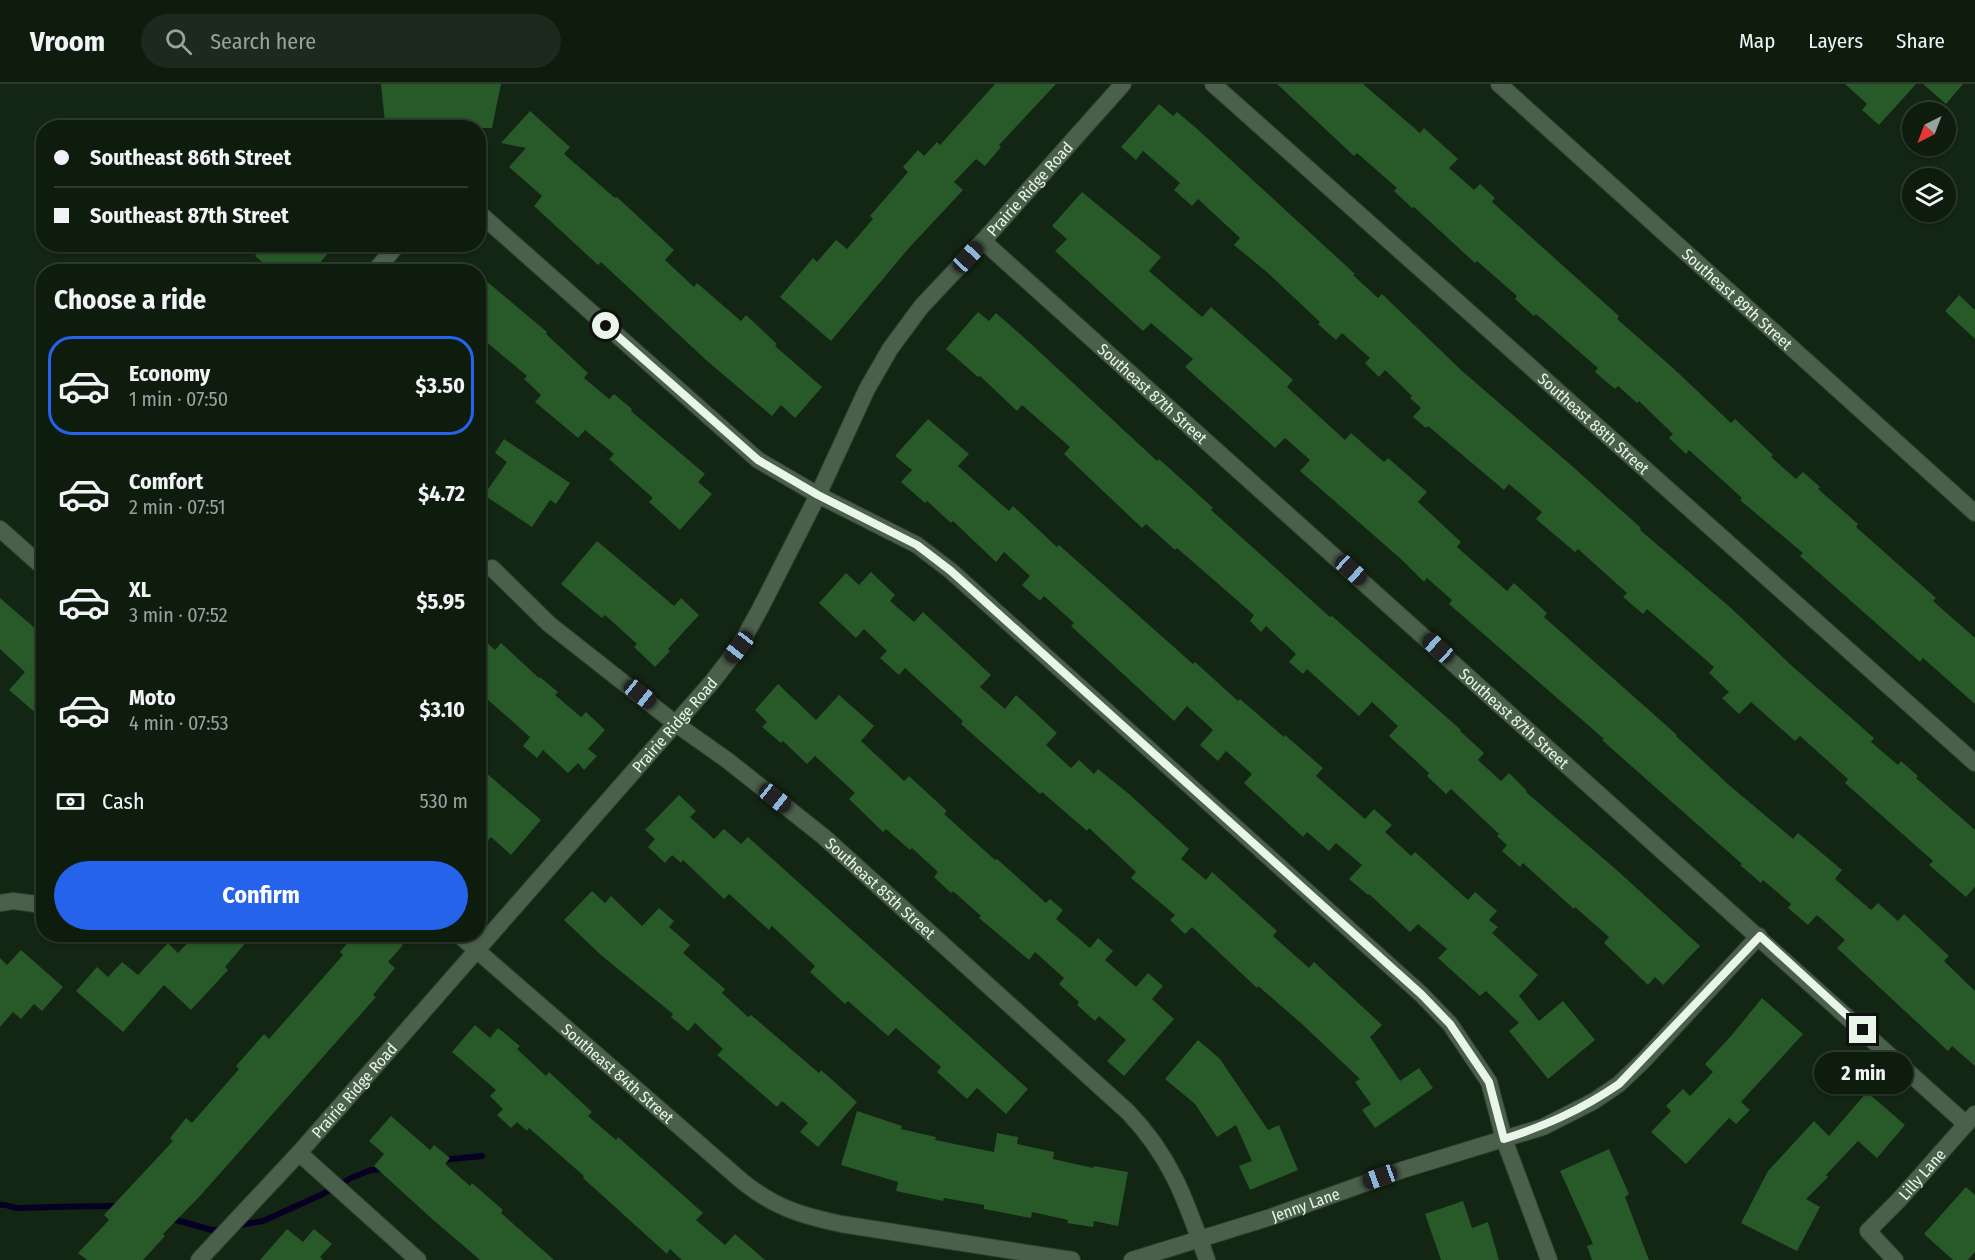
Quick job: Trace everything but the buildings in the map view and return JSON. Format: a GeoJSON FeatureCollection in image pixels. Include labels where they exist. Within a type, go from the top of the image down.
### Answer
{"type":"FeatureCollection","features":[{"type":"Feature","properties":{"kind":"street","name":"Prairie Ridge Road"},"geometry":{"type":"LineString","coordinates":[[486,941],[676,724],[739,647],[818,495],[867,389],[890,349],[921,307],[1123,84]]}},
{"type":"Feature","properties":{"kind":"street","name":"Southeast 88th Street"},"geometry":{"type":"LineString","coordinates":[[1213,84],[1975,763]]}},
{"type":"Feature","properties":{"kind":"street","name":"Southeast 89th Street"},"geometry":{"type":"LineString","coordinates":[[1499,84],[1975,513]]}},
{"type":"Feature","properties":{"kind":"street"},"geometry":{"type":"LineString","coordinates":[[486,219],[758,460],[818,495],[917,545],[951,571],[1421,994],[1450,1024],[1489,1082],[1504,1139],[1549,1260]]}},
{"type":"Feature","properties":{"kind":"street","name":"Southeast 87th Street"},"geometry":{"type":"LineString","coordinates":[[983,241],[1760,936],[1971,1119]]}},
{"type":"Feature","properties":{"kind":"street"},"geometry":{"type":"LineString","coordinates":[[381,264],[391,252]]}},
{"type":"Feature","properties":{"kind":"street"},"geometry":{"type":"LineString","coordinates":[[0,529],[36,561]]}},
{"type":"Feature","properties":{"kind":"street","name":"Southeast 85th Street"},"geometry":{"type":"LineString","coordinates":[[492,568],[549,624],[824,837],[1128,1112],[1147,1132],[1171,1170],[1182,1192],[1207,1260]]}},
{"type":"Feature","properties":{"kind":"street"},"geometry":{"type":"LineString","coordinates":[[0,903],[13,901],[36,904]]}},
{"type":"Feature","properties":{"kind":"street","name":"Jenny Lane"},"geometry":{"type":"LineString","coordinates":[[1132,1260],[1200,1240],[1402,1170],[1543,1127],[1594,1101],[1619,1084],[1760,936]]}},
{"type":"Feature","properties":{"kind":"street","name":"Southeast 84th Street"},"geometry":{"type":"LineString","coordinates":[[466,942],[743,1182],[781,1208],[841,1224],[1072,1260]]}},
{"type":"Feature","properties":{"kind":"street","name":"Prairie Ridge Road"},"geometry":{"type":"LineString","coordinates":[[199,1260],[299,1153],[485,942]]}},
{"type":"Feature","properties":{"kind":"street","name":"Lilly Lane"},"geometry":{"type":"LineString","coordinates":[[1895,1260],[1868,1231],[1899,1200],[1971,1119]]}},
{"type":"Feature","properties":{"kind":"street"},"geometry":{"type":"LineString","coordinates":[[299,1153],[418,1260]]}},
{"type":"Feature","properties":{"kind":"waterway"},"geometry":{"type":"LineString","coordinates":[[441,1160],[482,1156]]}},
{"type":"Feature","properties":{"kind":"waterway"},"geometry":{"type":"LineString","coordinates":[[239,1225],[263,1221],[323,1194],[351,1178],[371,1170],[384,1169]]}},
{"type":"Feature","properties":{"kind":"waterway"},"geometry":{"type":"LineString","coordinates":[[0,1205],[18,1208],[119,1206]]}},
{"type":"Feature","properties":{"kind":"waterway"},"geometry":{"type":"LineString","coordinates":[[169,1218],[212,1230],[223,1229]]}},
{"type":"Feature","properties":{"kind":"route"},"geometry":{"type":"LineString","coordinates":[[606,326],[758,460],[818,495],[917,545],[951,571],[1421,994],[1464,1042],[1489,1082],[1504,1139],[1543,1127],[1594,1101],[1619,1084],[1760,936],[1863,1030]]}}]}
